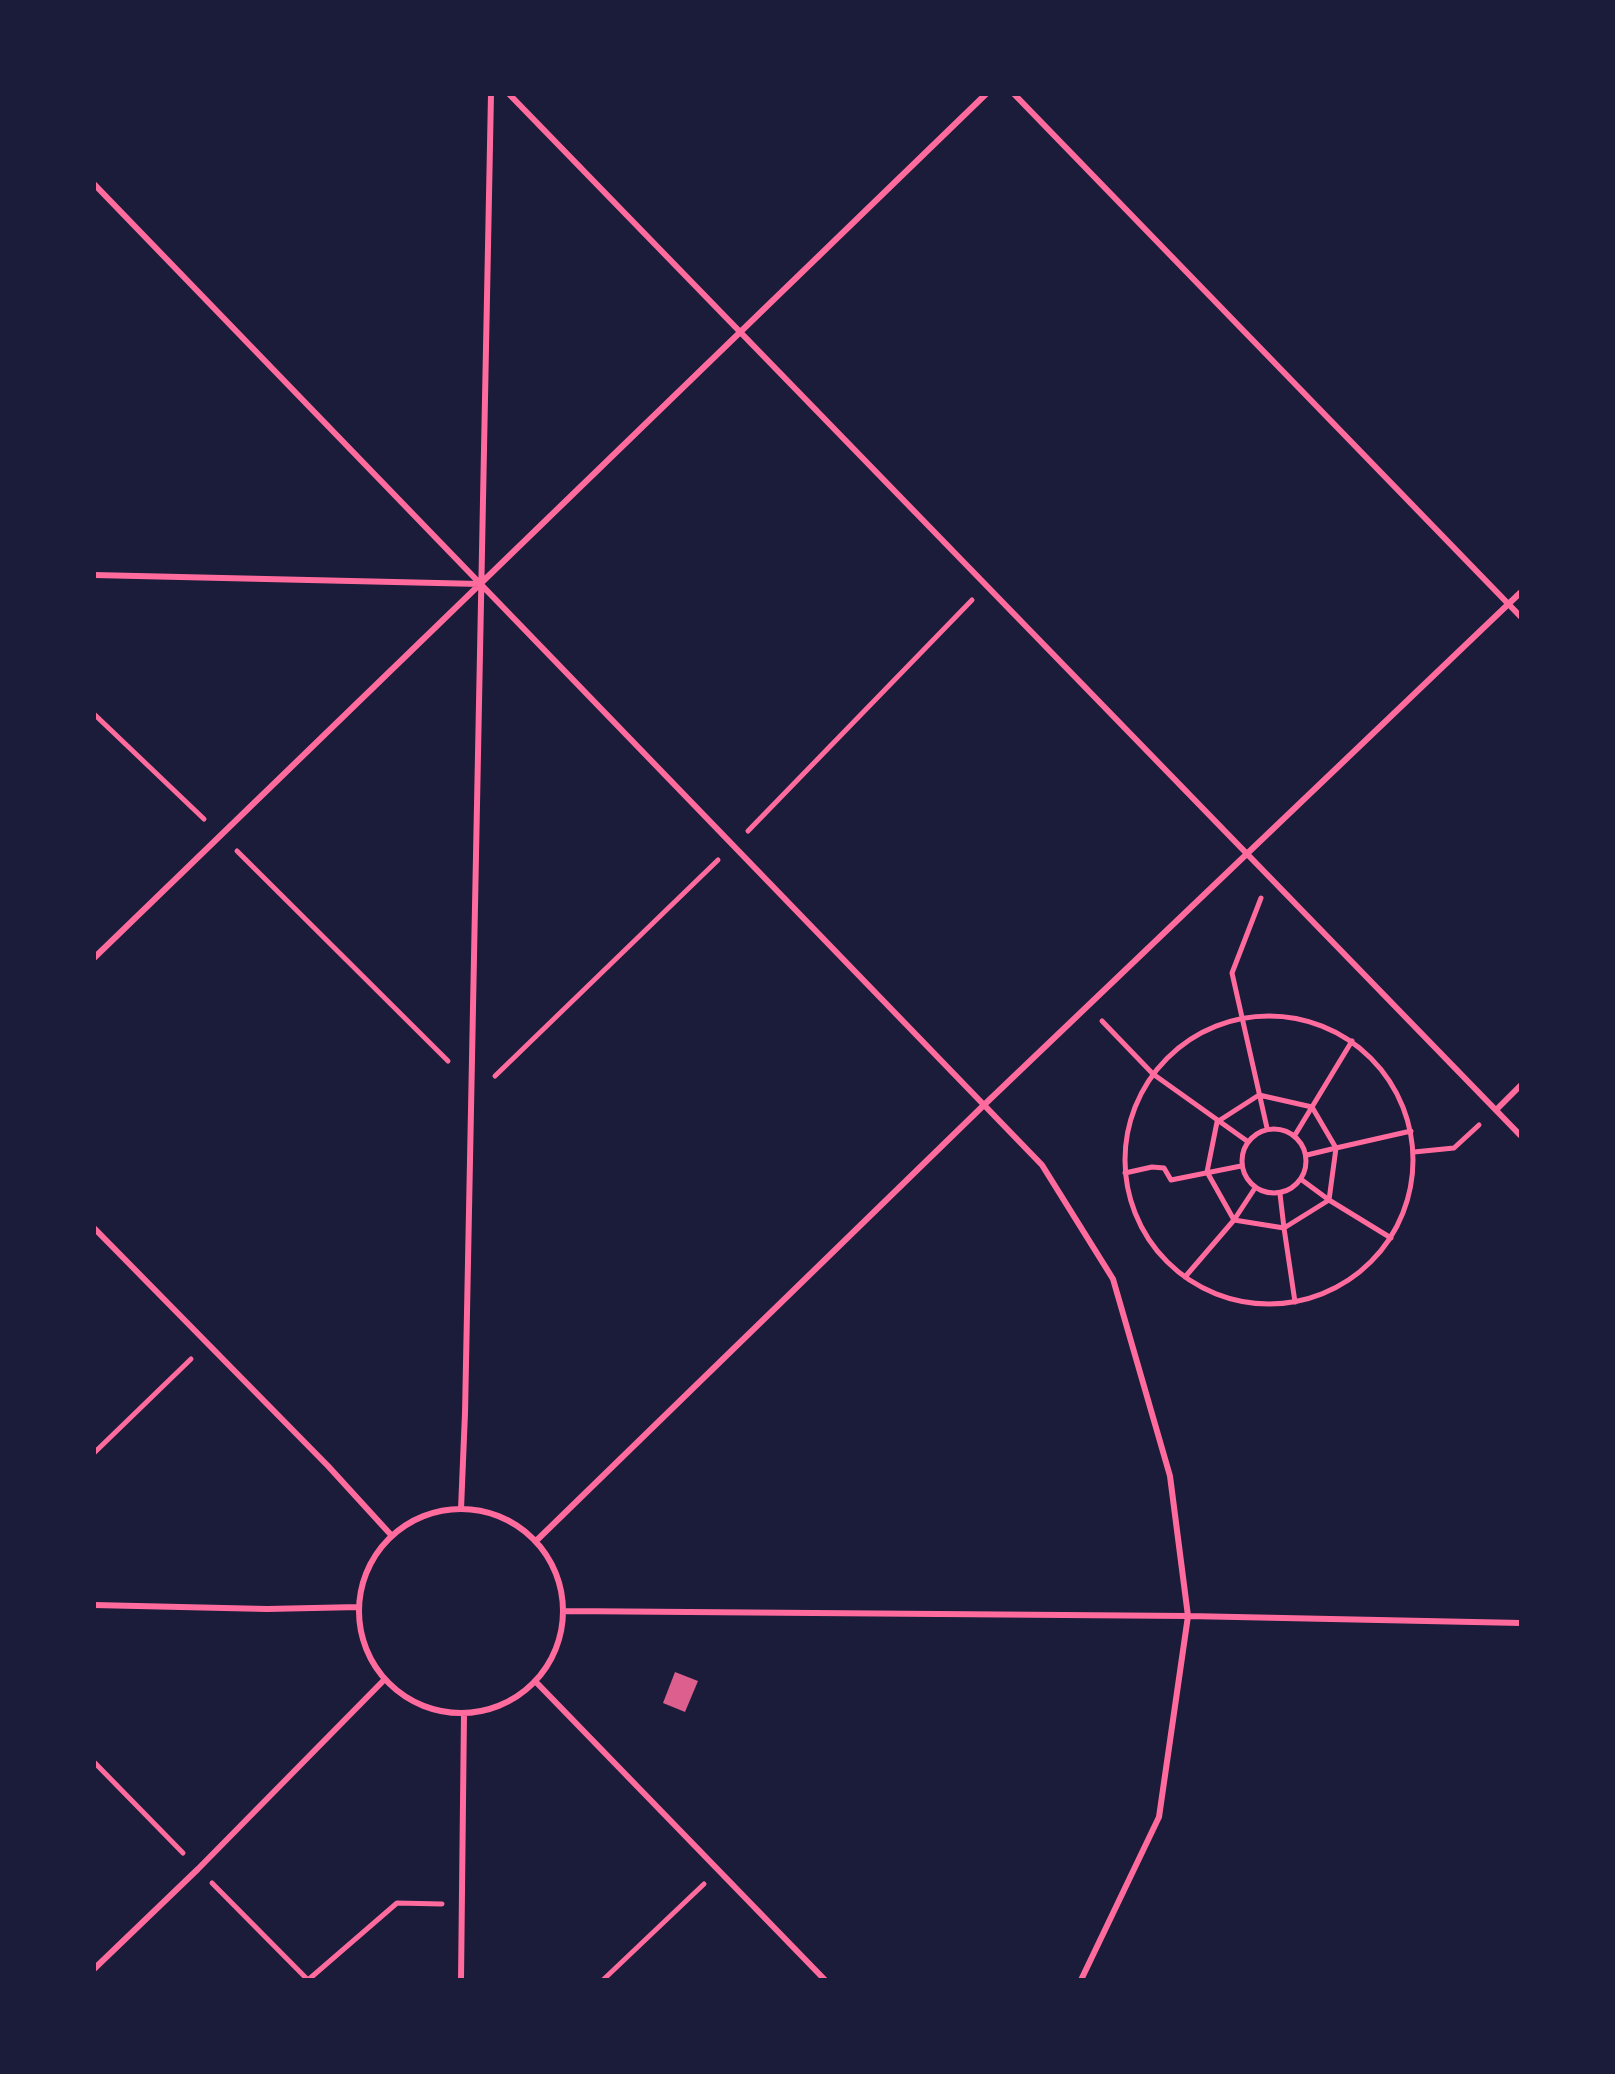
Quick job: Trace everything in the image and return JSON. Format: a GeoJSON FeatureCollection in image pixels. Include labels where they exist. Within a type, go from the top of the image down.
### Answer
{"type":"FeatureCollection","features":[{"type":"Feature","properties":{"kind":"lane"},"geometry":{"type":"LineString","coordinates":[[461,1509],[491,94]]}},
{"type":"Feature","properties":{"kind":"lane"},"geometry":{"type":"LineString","coordinates":[[509,94],[1521,1136]]}},
{"type":"Feature","properties":{"kind":"lane"},"geometry":{"type":"LineString","coordinates":[[94,958],[986,94]]}},
{"type":"Feature","properties":{"kind":"lane"},"geometry":{"type":"LineString","coordinates":[[1014,94],[1521,617]]}},
{"type":"Feature","properties":{"kind":"lane"},"geometry":{"type":"LineString","coordinates":[[94,184],[1042,1165],[1113,1279],[1170,1476],[1188,1616],[1159,1817],[1081,1980]]}},
{"type":"Feature","properties":{"kind":"lane"},"geometry":{"type":"LineString","coordinates":[[94,575],[480,584]]}},
{"type":"Feature","properties":{"kind":"lane"},"geometry":{"type":"LineString","coordinates":[[536,1541],[985,1104],[1521,592]]}},
{"type":"Feature","properties":{"kind":"lane"},"geometry":{"type":"LineString","coordinates":[[1496,1110],[1521,1085]]}},
{"type":"Feature","properties":{"kind":"lane"},"geometry":{"type":"LineString","coordinates":[[94,1228],[328,1466],[392,1536]]}},
{"type":"Feature","properties":{"kind":"lane"},"geometry":{"type":"LineString","coordinates":[[461,1509],[502,1517],[536,1541],[557,1574],[564,1611],[556,1649],[535,1681],[520,1695],[503,1704],[484,1711],[464,1713],[442,1711],[421,1704],[402,1694],[385,1679],[370,1658],[361,1633],[359,1607],[363,1581],[374,1556],[392,1536],[412,1521],[436,1512],[461,1509]]}},
{"type":"Feature","properties":{"kind":"lane"},"geometry":{"type":"LineString","coordinates":[[94,1605],[267,1609],[359,1607]]}},
{"type":"Feature","properties":{"kind":"lane"},"geometry":{"type":"LineString","coordinates":[[564,1611],[1188,1616],[1521,1623]]}},
{"type":"Feature","properties":{"kind":"lane"},"geometry":{"type":"LineString","coordinates":[[94,1969],[198,1869],[385,1679]]}},
{"type":"Feature","properties":{"kind":"lane"},"geometry":{"type":"LineString","coordinates":[[535,1681],[825,1980]]}},
{"type":"Feature","properties":{"kind":"lane"},"geometry":{"type":"LineString","coordinates":[[461,1980],[464,1713]]}},
{"type":"Feature","properties":{"kind":"path"},"geometry":{"type":"LineString","coordinates":[[94,714],[472,1084],[495,1076],[734,845],[987,585]]}},
{"type":"Feature","properties":{"kind":"path"},"geometry":{"type":"LineString","coordinates":[[1267,1128],[1232,973],[1269,874]]}},
{"type":"Feature","properties":{"kind":"path"},"geometry":{"type":"LineString","coordinates":[[1088,1006],[1153,1074],[1247,1141]]}},
{"type":"Feature","properties":{"kind":"path"},"geometry":{"type":"LineString","coordinates":[[1280,1016],[1318,1024],[1352,1041],[1379,1066],[1393,1086],[1411,1131],[1414,1152],[1412,1182],[1405,1211],[1391,1238],[1365,1268],[1332,1290],[1295,1302],[1256,1304],[1219,1295],[1185,1277],[1155,1249],[1134,1213],[1125,1173],[1126,1138],[1135,1104],[1153,1074],[1177,1048],[1207,1029],[1241,1018],[1280,1016]]}},
{"type":"Feature","properties":{"kind":"path"},"geometry":{"type":"LineString","coordinates":[[1295,1135],[1352,1041]]}},
{"type":"Feature","properties":{"kind":"path"},"geometry":{"type":"LineString","coordinates":[[1234,1220],[1207,1172],[1217,1122],[1259,1095],[1312,1107],[1336,1148],[1329,1200]]}},
{"type":"Feature","properties":{"kind":"path"},"geometry":{"type":"LineString","coordinates":[[1414,1152],[1454,1148],[1496,1110]]}},
{"type":"Feature","properties":{"kind":"path"},"geometry":{"type":"LineString","coordinates":[[1267,1128],[1295,1135],[1307,1155],[1302,1180],[1280,1194],[1255,1188],[1241,1166],[1247,1141],[1267,1128]]}},
{"type":"Feature","properties":{"kind":"path"},"geometry":{"type":"LineString","coordinates":[[1307,1155],[1411,1131]]}},
{"type":"Feature","properties":{"kind":"path"},"geometry":{"type":"LineString","coordinates":[[1125,1173],[1152,1167],[1164,1168],[1171,1180],[1241,1166]]}},
{"type":"Feature","properties":{"kind":"path"},"geometry":{"type":"LineString","coordinates":[[1302,1180],[1391,1238]]}},
{"type":"Feature","properties":{"kind":"path"},"geometry":{"type":"LineString","coordinates":[[1185,1277],[1234,1220],[1255,1188]]}},
{"type":"Feature","properties":{"kind":"path"},"geometry":{"type":"LineString","coordinates":[[1280,1194],[1295,1302]]}},
{"type":"Feature","properties":{"kind":"path"},"geometry":{"type":"LineString","coordinates":[[1234,1220],[1284,1228],[1329,1200]]}},
{"type":"Feature","properties":{"kind":"path"},"geometry":{"type":"LineString","coordinates":[[94,1453],[207,1345]]}},
{"type":"Feature","properties":{"kind":"path"},"geometry":{"type":"LineString","coordinates":[[603,1980],[718,1870]]}},
{"type":"Feature","properties":{"kind":"path"},"geometry":{"type":"LineString","coordinates":[[308,1980],[397,1903],[462,1904]]}},
{"type":"Feature","properties":{"kind":"building"},"geometry":{"type":"Polygon","coordinates":[[[675,1672],[698,1681],[685,1712],[663,1703],[675,1672]]]}}]}
